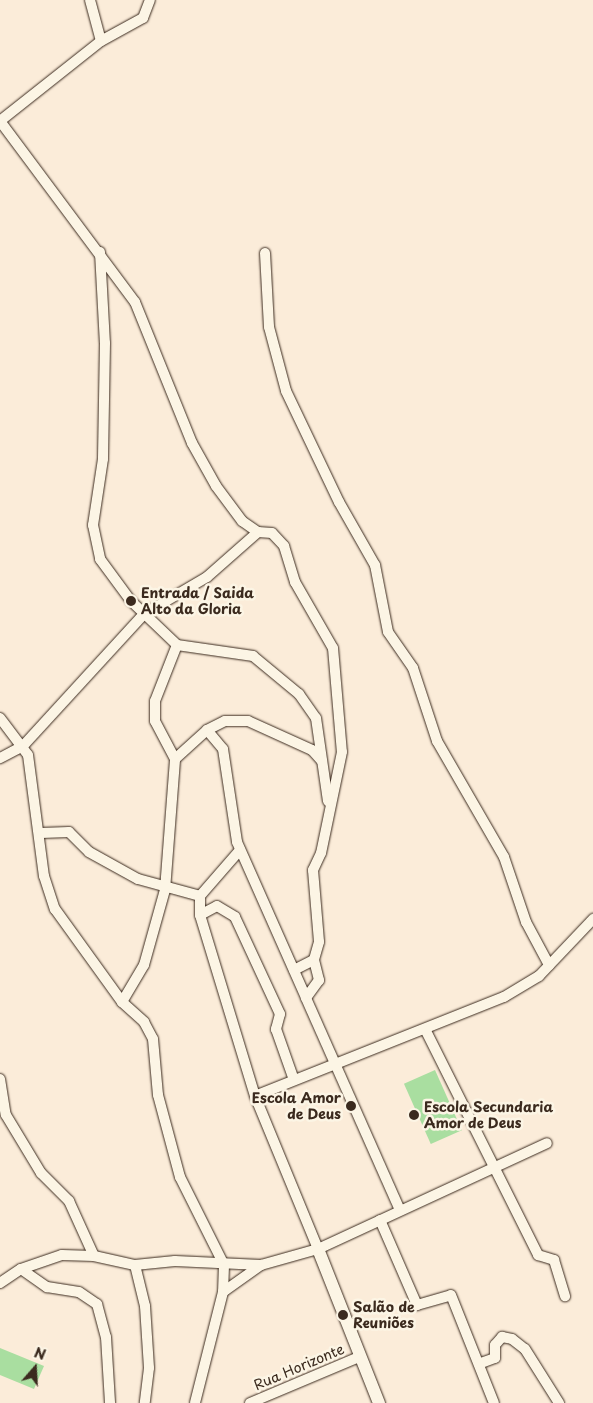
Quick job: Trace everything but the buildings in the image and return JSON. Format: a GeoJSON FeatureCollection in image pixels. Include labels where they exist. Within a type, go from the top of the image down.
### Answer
{"type":"FeatureCollection","features":[{"type":"Feature","properties":{"kind":"street"},"geometry":{"type":"LineString","coordinates":[[90,0],[101,40]]}},
{"type":"Feature","properties":{"kind":"street"},"geometry":{"type":"LineString","coordinates":[[150,0],[144,18],[101,40],[0,121],[100,251],[144,319],[192,443],[216,486],[242,521],[258,532],[272,533],[284,546],[295,582],[333,648],[342,752],[340,777],[328,802]]}},
{"type":"Feature","properties":{"kind":"street"},"geometry":{"type":"LineString","coordinates":[[100,251],[105,343],[103,459],[93,525],[100,559],[144,614],[177,646],[253,656],[265,664],[308,704],[320,733],[328,802],[321,853],[311,882],[319,942],[314,960],[319,980],[306,998]]}},
{"type":"Feature","properties":{"kind":"street"},"geometry":{"type":"LineString","coordinates":[[265,253],[269,327],[286,391],[339,502],[375,565],[388,632],[413,668],[437,741],[504,857],[526,922],[549,966]]}},
{"type":"Feature","properties":{"kind":"street"},"geometry":{"type":"LineString","coordinates":[[0,758],[23,746],[144,614],[207,577],[258,532]]}},
{"type":"Feature","properties":{"kind":"street"},"geometry":{"type":"LineString","coordinates":[[122,1002],[144,965],[164,890],[175,759],[155,721],[155,701],[177,646]]}},
{"type":"Feature","properties":{"kind":"street"},"geometry":{"type":"LineString","coordinates":[[0,718],[23,746],[36,787],[44,876],[55,909],[122,1002],[144,1022],[153,1040],[158,1095],[180,1177],[224,1265],[223,1292],[195,1403]]}},
{"type":"Feature","properties":{"kind":"street"},"geometry":{"type":"LineString","coordinates":[[175,759],[207,730],[225,721],[248,721],[312,750],[322,761]]}},
{"type":"Feature","properties":{"kind":"street"},"geometry":{"type":"LineString","coordinates":[[207,730],[223,749],[240,850],[400,1210]]}},
{"type":"Feature","properties":{"kind":"street"},"geometry":{"type":"LineString","coordinates":[[41,833],[69,832],[111,866],[164,890],[200,896]]}},
{"type":"Feature","properties":{"kind":"street"},"geometry":{"type":"LineString","coordinates":[[240,850],[200,896],[200,915],[255,1096],[379,1403]]}},
{"type":"Feature","properties":{"kind":"street"},"geometry":{"type":"LineString","coordinates":[[200,915],[217,906],[235,917],[280,1014],[276,1028],[294,1080]]}},
{"type":"Feature","properties":{"kind":"street"},"geometry":{"type":"LineString","coordinates":[[255,1096],[504,997],[549,966],[593,919]]}},
{"type":"Feature","properties":{"kind":"street"},"geometry":{"type":"LineString","coordinates":[[294,970],[314,960]]}},
{"type":"Feature","properties":{"kind":"street"},"geometry":{"type":"LineString","coordinates":[[425,1029],[538,1255],[554,1260],[565,1296]]}},
{"type":"Feature","properties":{"kind":"street"},"geometry":{"type":"LineString","coordinates":[[0,1079],[3,1117],[41,1173],[69,1201],[94,1256]]}},
{"type":"Feature","properties":{"kind":"street"},"geometry":{"type":"LineString","coordinates":[[1,1281],[20,1269],[62,1255],[94,1256],[135,1265],[175,1261],[224,1265],[261,1265],[318,1248],[547,1142]]}},
{"type":"Feature","properties":{"kind":"street"},"geometry":{"type":"LineString","coordinates":[[380,1220],[416,1305],[449,1293],[481,1363],[494,1403]]}},
{"type":"Feature","properties":{"kind":"street"},"geometry":{"type":"LineString","coordinates":[[135,1265],[145,1306],[149,1368],[145,1403]]}},
{"type":"Feature","properties":{"kind":"street"},"geometry":{"type":"LineString","coordinates":[[223,1292],[261,1265]]}},
{"type":"Feature","properties":{"kind":"street"},"geometry":{"type":"LineString","coordinates":[[20,1269],[46,1286],[79,1292],[97,1304],[106,1337],[110,1403]]}},
{"type":"Feature","properties":{"kind":"street"},"geometry":{"type":"LineString","coordinates":[[481,1363],[495,1358],[495,1344],[502,1338],[512,1339],[525,1349],[559,1403]]}},
{"type":"Feature","properties":{"kind":"street","name":"Rua Horizonte"},"geometry":{"type":"LineString","coordinates":[[250,1403],[359,1357]]}},
{"type":"Feature","properties":{"kind":"green space"},"geometry":{"type":"Polygon","coordinates":[[[435,1070],[462,1130],[431,1144],[404,1084],[435,1070]]]}},
{"type":"Feature","properties":{"kind":"green space"},"geometry":{"type":"Polygon","coordinates":[[[0,1348],[44,1366],[34,1389],[0,1375],[0,1348]]]}},
{"type":"Feature","properties":{"kind":"place","name":"Entrada / Saida Alto da Gloria"},"geometry":{"type":"Point","coordinates":[131,601]}},
{"type":"Feature","properties":{"kind":"place","name":"Escola Amor de Deus"},"geometry":{"type":"Point","coordinates":[351,1106]}},
{"type":"Feature","properties":{"kind":"place","name":"Escola Secundaria Amor de Deus"},"geometry":{"type":"Point","coordinates":[414,1115]}},
{"type":"Feature","properties":{"kind":"place","name":"Salão de Reuniões"},"geometry":{"type":"Point","coordinates":[343,1315]}}]}
